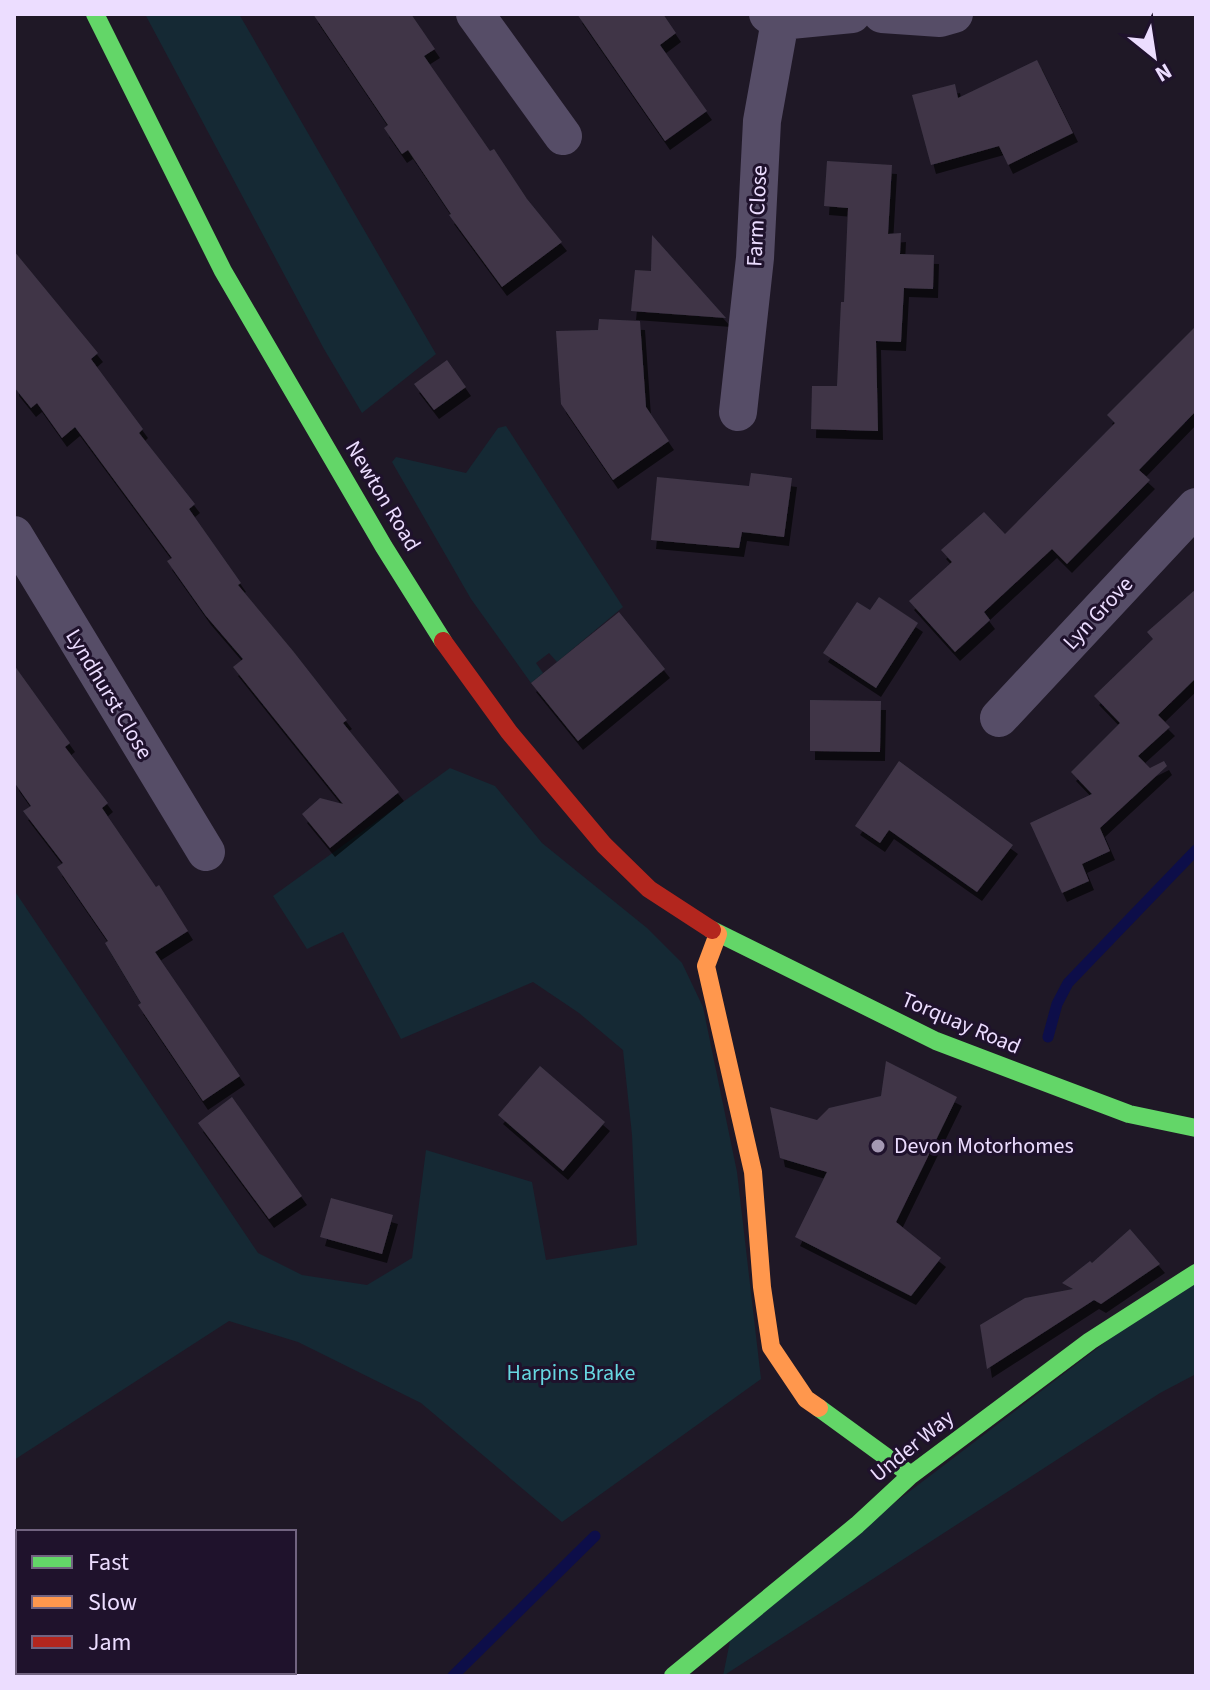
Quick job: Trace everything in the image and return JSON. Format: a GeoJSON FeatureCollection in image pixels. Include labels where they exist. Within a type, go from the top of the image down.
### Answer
{"type":"FeatureCollection","features":[{"type":"Feature","properties":{"kind":"street","name":"Newton Road"},"geometry":{"type":"LineString","coordinates":[[95,14],[223,271],[384,547],[460,667],[509,732],[604,845],[649,889],[718,934]]}},
{"type":"Feature","properties":{"kind":"street"},"geometry":{"type":"LineString","coordinates":[[475,14],[563,136]]}},
{"type":"Feature","properties":{"kind":"street"},"geometry":{"type":"LineString","coordinates":[[774,18],[852,14]]}},
{"type":"Feature","properties":{"kind":"street"},"geometry":{"type":"LineString","coordinates":[[882,14],[940,18],[954,14]]}},
{"type":"Feature","properties":{"kind":"street","name":"Farm Close"},"geometry":{"type":"LineString","coordinates":[[738,412],[755,258],[762,121],[774,18]]}},
{"type":"Feature","properties":{"kind":"street","name":"Lyn Grove"},"geometry":{"type":"LineString","coordinates":[[999,718],[1196,507]]}},
{"type":"Feature","properties":{"kind":"street","name":"Lyndhurst Close"},"geometry":{"type":"LineString","coordinates":[[14,535],[206,852]]}},
{"type":"Feature","properties":{"kind":"street","name":"Torquay Road"},"geometry":{"type":"LineString","coordinates":[[718,934],[936,1041],[1129,1114],[1196,1128]]}},
{"type":"Feature","properties":{"kind":"street"},"geometry":{"type":"LineString","coordinates":[[718,934],[706,966],[753,1172],[762,1287],[771,1347],[806,1399],[911,1475]]}},
{"type":"Feature","properties":{"kind":"street","name":"Under Way"},"geometry":{"type":"LineString","coordinates":[[673,1676],[857,1525],[911,1475],[1090,1341],[1196,1273]]}},
{"type":"Feature","properties":{"kind":"green space"},"geometry":{"type":"Polygon","coordinates":[[[145,14],[239,14],[436,354],[362,413],[324,349],[145,14]]]}},
{"type":"Feature","properties":{"kind":"green space"},"geometry":{"type":"Polygon","coordinates":[[[506,426],[623,607],[557,662],[549,653],[536,663],[543,673],[531,683],[471,599],[392,462],[396,457],[466,473],[498,428],[506,426]]]}},
{"type":"Feature","properties":{"kind":"green space","name":"Harpins Brake"},"geometry":{"type":"Polygon","coordinates":[[[450,768],[495,786],[542,843],[647,928],[682,963],[703,1007],[737,1172],[761,1379],[562,1522],[421,1403],[298,1342],[229,1321],[14,1460],[14,890],[258,1253],[302,1275],[367,1285],[412,1258],[426,1150],[532,1182],[546,1260],[637,1245],[632,1135],[623,1050],[579,1013],[533,982],[401,1039],[343,932],[307,949],[273,896],[450,768]]]}},
{"type":"Feature","properties":{"kind":"green space"},"geometry":{"type":"Polygon","coordinates":[[[1196,1273],[1196,1374],[1160,1393],[723,1676],[733,1626],[1196,1273]]]}},
{"type":"Feature","properties":{"kind":"building"},"geometry":{"type":"Polygon","coordinates":[[[313,14],[411,14],[435,49],[424,56],[490,151],[494,149],[527,199],[562,242],[502,287],[449,215],[408,150],[402,154],[384,128],[388,125],[313,14]]]}},
{"type":"Feature","properties":{"kind":"building"},"geometry":{"type":"Polygon","coordinates":[[[577,14],[663,14],[676,33],[660,45],[707,111],[665,141],[577,14]]]}},
{"type":"Feature","properties":{"kind":"building"},"geometry":{"type":"Polygon","coordinates":[[[1037,60],[1073,133],[1008,165],[999,146],[931,165],[912,95],[955,84],[958,98],[1037,60]]]}},
{"type":"Feature","properties":{"kind":"building"},"geometry":{"type":"Polygon","coordinates":[[[827,161],[892,165],[888,234],[901,233],[900,254],[934,255],[933,289],[904,288],[901,342],[876,341],[878,431],[811,429],[812,386],[837,386],[841,302],[844,302],[848,208],[824,206],[827,161]]]}},
{"type":"Feature","properties":{"kind":"building"},"geometry":{"type":"Polygon","coordinates":[[[652,235],[726,318],[631,311],[635,270],[651,271],[652,235]]]}},
{"type":"Feature","properties":{"kind":"building"},"geometry":{"type":"Polygon","coordinates":[[[14,251],[98,353],[91,359],[143,429],[139,433],[195,504],[189,509],[241,583],[238,585],[347,720],[343,723],[399,792],[330,848],[302,814],[320,798],[343,804],[233,667],[243,659],[206,616],[167,561],[172,558],[75,427],[62,438],[37,403],[31,408],[14,387],[14,251]]]}},
{"type":"Feature","properties":{"kind":"building"},"geometry":{"type":"Polygon","coordinates":[[[599,319],[640,321],[646,407],[669,441],[613,480],[561,404],[556,331],[598,330],[599,319]]]}},
{"type":"Feature","properties":{"kind":"building"},"geometry":{"type":"Polygon","coordinates":[[[1196,326],[1196,411],[1139,470],[1150,480],[1067,564],[1052,549],[984,612],[990,620],[955,652],[909,601],[952,562],[941,550],[984,512],[1005,534],[1115,423],[1107,415],[1196,326]]]}},
{"type":"Feature","properties":{"kind":"building"},"geometry":{"type":"Polygon","coordinates":[[[447,360],[466,387],[434,410],[414,384],[447,360]]]}},
{"type":"Feature","properties":{"kind":"building"},"geometry":{"type":"Polygon","coordinates":[[[751,473],[792,478],[784,537],[742,532],[739,548],[651,540],[657,477],[749,486],[751,473]]]}},
{"type":"Feature","properties":{"kind":"building"},"geometry":{"type":"Polygon","coordinates":[[[1196,589],[1196,678],[1158,715],[1170,727],[1138,756],[1150,768],[1164,761],[1167,766],[1100,828],[1110,851],[1082,864],[1089,881],[1062,893],[1030,823],[1092,794],[1071,772],[1120,723],[1094,696],[1153,639],[1147,632],[1196,589]]]}},
{"type":"Feature","properties":{"kind":"building"},"geometry":{"type":"Polygon","coordinates":[[[879,597],[918,623],[876,688],[823,653],[857,602],[870,610],[879,597]]]}},
{"type":"Feature","properties":{"kind":"building"},"geometry":{"type":"Polygon","coordinates":[[[619,612],[665,669],[578,741],[531,683],[619,612]]]}},
{"type":"Feature","properties":{"kind":"building"},"geometry":{"type":"Polygon","coordinates":[[[14,665],[70,743],[65,747],[108,803],[102,808],[156,887],[159,885],[188,931],[155,952],[240,1076],[203,1101],[138,1005],[141,1003],[105,943],[108,941],[57,867],[63,863],[23,811],[31,806],[14,782],[14,665]]]}},
{"type":"Feature","properties":{"kind":"building"},"geometry":{"type":"Polygon","coordinates":[[[810,700],[881,701],[880,752],[810,751],[810,700]]]}},
{"type":"Feature","properties":{"kind":"building"},"geometry":{"type":"Polygon","coordinates":[[[899,761],[1013,845],[977,892],[889,830],[880,843],[855,826],[899,761]]]}},
{"type":"Feature","properties":{"kind":"building"},"geometry":{"type":"Polygon","coordinates":[[[886,1061],[957,1097],[896,1222],[941,1258],[911,1296],[795,1237],[827,1172],[780,1158],[770,1107],[817,1120],[829,1108],[881,1096],[886,1061]]]}},
{"type":"Feature","properties":{"kind":"building"},"geometry":{"type":"Polygon","coordinates":[[[540,1066],[605,1122],[563,1171],[498,1115],[540,1066]]]}},
{"type":"Feature","properties":{"kind":"building"},"geometry":{"type":"Polygon","coordinates":[[[232,1097],[302,1196],[269,1219],[198,1123],[232,1097]]]}},
{"type":"Feature","properties":{"kind":"building"},"geometry":{"type":"Polygon","coordinates":[[[331,1198],[393,1215],[382,1254],[320,1237],[331,1198]]]}},
{"type":"Feature","properties":{"kind":"building"},"geometry":{"type":"Polygon","coordinates":[[[1130,1229],[1160,1264],[1101,1304],[1094,1300],[987,1369],[980,1325],[1025,1298],[1073,1289],[1062,1283],[1090,1261],[1092,1263],[1130,1229]]]}},
{"type":"Feature","properties":{"kind":"waterway"},"geometry":{"type":"LineString","coordinates":[[1048,1037],[1057,1004],[1068,983],[1196,850]]}},
{"type":"Feature","properties":{"kind":"waterway"},"geometry":{"type":"LineString","coordinates":[[453,1676],[595,1536]]}},
{"type":"Feature","properties":{"kind":"traffic: fast"},"geometry":{"type":"LineString","coordinates":[[95,14],[223,271],[384,547],[443,641]]}},
{"type":"Feature","properties":{"kind":"traffic: fast"},"geometry":{"type":"LineString","coordinates":[[712,930],[936,1041],[1129,1114],[1196,1128]]}},
{"type":"Feature","properties":{"kind":"traffic: fast"},"geometry":{"type":"LineString","coordinates":[[673,1676],[857,1525],[911,1475],[1090,1341],[1196,1273]]}},
{"type":"Feature","properties":{"kind":"traffic: fast"},"geometry":{"type":"LineString","coordinates":[[819,1408],[911,1475]]}},
{"type":"Feature","properties":{"kind":"traffic: slow"},"geometry":{"type":"LineString","coordinates":[[718,934],[706,966],[753,1172],[762,1287],[771,1347],[806,1399],[819,1408]]}},
{"type":"Feature","properties":{"kind":"traffic: jam"},"geometry":{"type":"LineString","coordinates":[[443,641],[509,732],[604,845],[649,889],[712,930]]}},
{"type":"Feature","properties":{"kind":"place","name":"Devon Motorhomes"},"geometry":{"type":"Point","coordinates":[878,1146]}}]}
